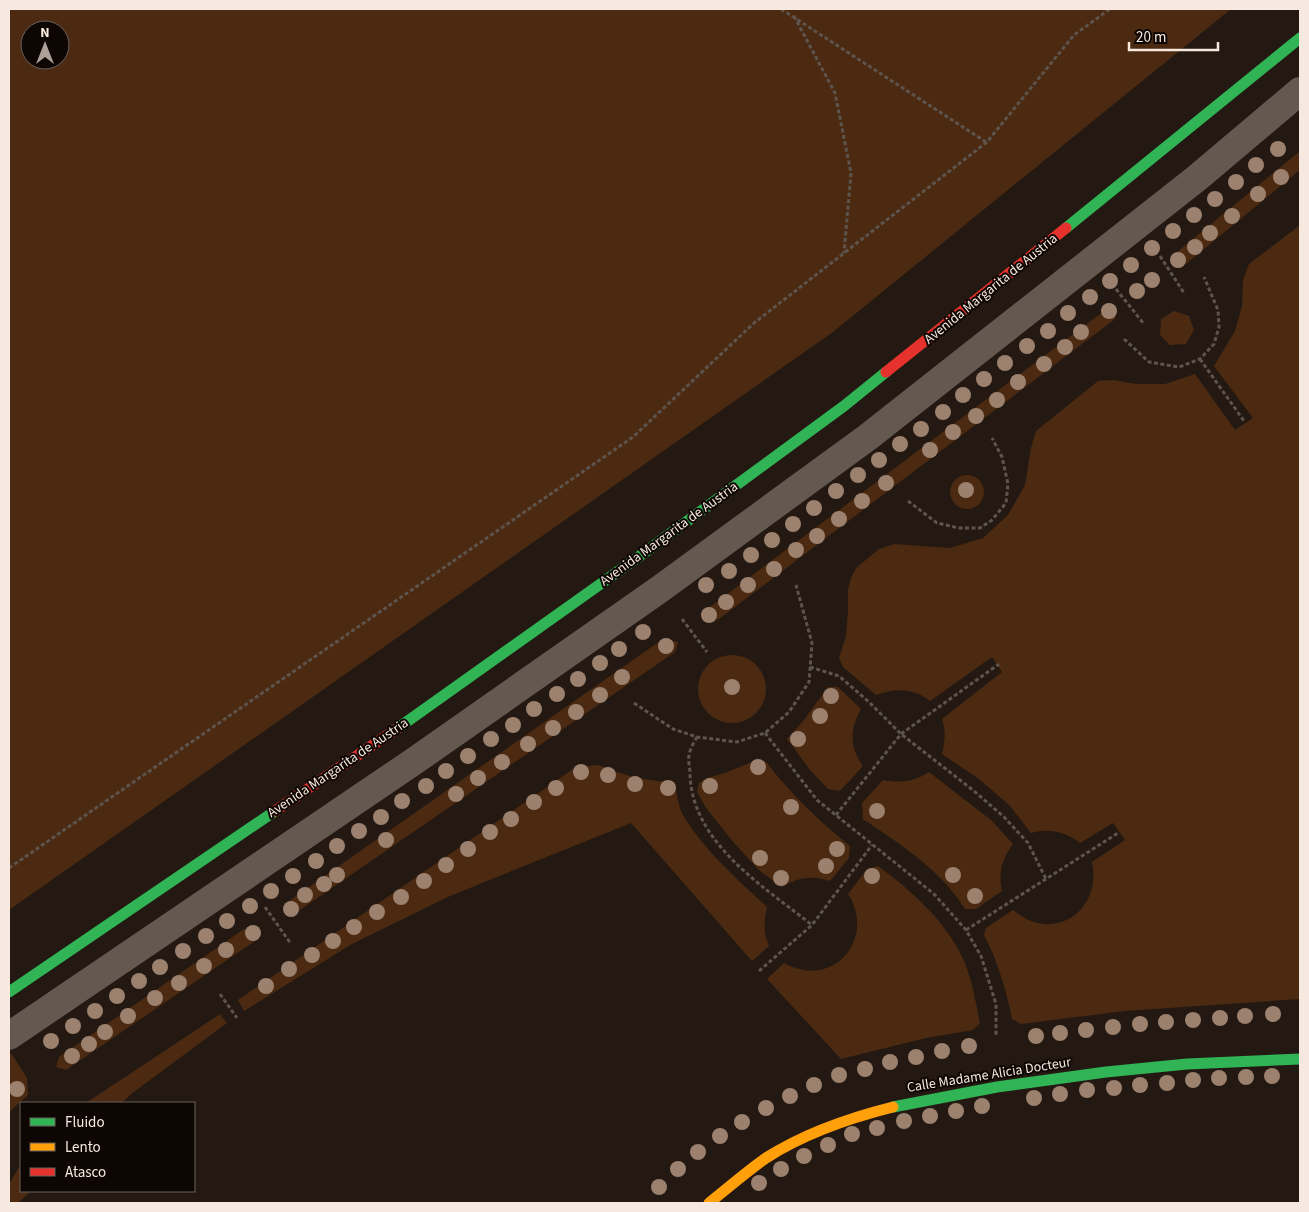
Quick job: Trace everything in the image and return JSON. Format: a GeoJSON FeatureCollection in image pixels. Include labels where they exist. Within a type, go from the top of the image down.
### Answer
{"type":"FeatureCollection","features":[{"type":"Feature","properties":{"kind":"street","name":"Avenida Margarita de Austria"},"geometry":{"type":"LineString","coordinates":[[9,992],[421,711],[637,558],[836,412],[1173,144],[1300,38]]}},
{"type":"Feature","properties":{"kind":"street"},"geometry":{"type":"LineString","coordinates":[[9,1036],[413,762],[660,589],[884,424],[1197,178],[1300,91]]}},
{"type":"Feature","properties":{"kind":"street","name":"Calle Madame Alicia Docteur"},"geometry":{"type":"LineString","coordinates":[[709,1203],[743,1174],[784,1147],[824,1128],[860,1115],[904,1104],[1005,1086],[1150,1067],[1300,1059]]}},
{"type":"Feature","properties":{"kind":"path"},"geometry":{"type":"LineString","coordinates":[[781,9],[987,142]]}},
{"type":"Feature","properties":{"kind":"path"},"geometry":{"type":"LineString","coordinates":[[9,868],[633,437],[754,323],[987,142],[1074,34],[1110,9]]}},
{"type":"Feature","properties":{"kind":"path"},"geometry":{"type":"LineString","coordinates":[[794,16],[835,93],[837,102],[851,172],[844,253]]}},
{"type":"Feature","properties":{"kind":"path"},"geometry":{"type":"LineString","coordinates":[[1160,256],[1184,293]]}},
{"type":"Feature","properties":{"kind":"path"},"geometry":{"type":"LineString","coordinates":[[1124,339],[1149,362],[1179,367],[1200,359],[1214,344],[1219,327],[1218,310],[1204,277]]}},
{"type":"Feature","properties":{"kind":"path"},"geometry":{"type":"LineString","coordinates":[[1116,289],[1144,324]]}},
{"type":"Feature","properties":{"kind":"path"},"geometry":{"type":"LineString","coordinates":[[1200,359],[1244,421]]}},
{"type":"Feature","properties":{"kind":"path"},"geometry":{"type":"LineString","coordinates":[[908,501],[936,523],[959,528],[980,528],[992,520],[1006,503],[1008,484],[1002,457],[992,438]]}},
{"type":"Feature","properties":{"kind":"path"},"geometry":{"type":"LineString","coordinates":[[634,703],[673,729],[697,737],[737,742],[765,733],[789,712],[809,682],[812,643],[796,584]]}},
{"type":"Feature","properties":{"kind":"path"},"geometry":{"type":"LineString","coordinates":[[682,619],[707,652]]}},
{"type":"Feature","properties":{"kind":"path"},"geometry":{"type":"LineString","coordinates":[[836,815],[901,734],[998,664]]}},
{"type":"Feature","properties":{"kind":"path"},"geometry":{"type":"LineString","coordinates":[[810,667],[839,676],[869,702],[901,734],[1004,817],[1028,843],[1046,879]]}},
{"type":"Feature","properties":{"kind":"path"},"geometry":{"type":"LineString","coordinates":[[765,733],[817,800],[934,894],[966,930],[981,956],[996,1004],[996,1037]]}},
{"type":"Feature","properties":{"kind":"path"},"geometry":{"type":"LineString","coordinates":[[697,737],[689,755],[690,787],[703,824],[723,850],[749,875],[812,924]]}},
{"type":"Feature","properties":{"kind":"path"},"geometry":{"type":"LineString","coordinates":[[966,930],[1118,833]]}},
{"type":"Feature","properties":{"kind":"path"},"geometry":{"type":"LineString","coordinates":[[759,971],[812,924],[872,845]]}},
{"type":"Feature","properties":{"kind":"path"},"geometry":{"type":"LineString","coordinates":[[265,907],[291,944]]}},
{"type":"Feature","properties":{"kind":"path"},"geometry":{"type":"LineString","coordinates":[[220,994],[237,1018]]}},
{"type":"Feature","properties":{"kind":"shaded area"},"geometry":{"type":"Polygon","coordinates":[[[9,9],[1231,9],[833,332],[9,910],[9,9]]]}},
{"type":"Feature","properties":{"kind":"shaded area"},"geometry":{"type":"Polygon","coordinates":[[[1300,151],[1300,170],[1181,268],[1174,267],[1171,263],[1177,252],[1300,151]]]}},
{"type":"Feature","properties":{"kind":"shaded area"},"geometry":{"type":"Polygon","coordinates":[[[1300,225],[1300,999],[1124,1011],[1021,1024],[1012,1019],[1001,976],[984,935],[986,928],[1013,910],[1031,921],[1048,924],[1061,922],[1072,917],[1081,910],[1092,888],[1092,862],[1125,840],[1113,823],[1080,843],[1069,836],[1057,832],[1031,833],[1010,806],[979,779],[942,754],[945,736],[942,719],[1002,672],[992,657],[930,701],[904,690],[876,695],[843,667],[839,658],[846,636],[848,589],[851,578],[856,568],[879,549],[894,544],[950,548],[983,538],[1008,515],[1025,485],[1031,448],[1036,431],[1098,381],[1113,380],[1136,384],[1165,384],[1195,374],[1235,430],[1253,418],[1214,366],[1235,331],[1242,306],[1243,280],[1249,264],[1300,225]]]}},
{"type":"Feature","properties":{"kind":"shaded area"},"geometry":{"type":"Polygon","coordinates":[[[1108,308],[1117,310],[1115,319],[719,619],[710,622],[703,619],[706,610],[1108,308]]]}},
{"type":"Feature","properties":{"kind":"shaded area"},"geometry":{"type":"Polygon","coordinates":[[[1174,311],[1189,316],[1194,330],[1186,344],[1170,345],[1160,335],[1161,319],[1174,311]]]}},
{"type":"Feature","properties":{"kind":"shaded area"},"geometry":{"type":"Polygon","coordinates":[[[967,475],[979,480],[984,492],[979,504],[967,509],[955,504],[950,492],[955,480],[967,475]]]}},
{"type":"Feature","properties":{"kind":"shaded area"},"geometry":{"type":"Polygon","coordinates":[[[663,639],[678,642],[675,652],[297,912],[290,913],[288,911],[289,901],[663,639]]]}},
{"type":"Feature","properties":{"kind":"shaded area"},"geometry":{"type":"Polygon","coordinates":[[[739,655],[751,661],[760,670],[766,682],[764,702],[756,713],[739,723],[725,723],[708,713],[700,702],[698,682],[708,665],[719,657],[739,655]]]}},
{"type":"Feature","properties":{"kind":"shaded area"},"geometry":{"type":"Polygon","coordinates":[[[828,687],[838,687],[861,709],[853,731],[853,745],[858,759],[863,766],[840,791],[828,789],[810,770],[787,739],[804,720],[828,687]]]}},
{"type":"Feature","properties":{"kind":"shaded area"},"geometry":{"type":"Polygon","coordinates":[[[757,760],[766,762],[805,806],[850,846],[849,858],[830,881],[805,878],[782,887],[760,871],[734,843],[706,808],[697,792],[699,783],[707,778],[757,760]]]}},
{"type":"Feature","properties":{"kind":"shaded area"},"geometry":{"type":"Polygon","coordinates":[[[598,765],[635,777],[674,782],[681,811],[691,828],[722,864],[767,907],[765,926],[769,946],[752,961],[631,823],[450,896],[352,944],[244,1011],[238,1000],[576,767],[598,765]]]}},
{"type":"Feature","properties":{"kind":"shaded area"},"geometry":{"type":"Polygon","coordinates":[[[929,772],[991,820],[1013,844],[1002,866],[1000,878],[1002,891],[976,909],[965,909],[932,870],[905,848],[863,819],[862,803],[883,780],[907,781],[929,772]]]}},
{"type":"Feature","properties":{"kind":"shaded area"},"geometry":{"type":"Polygon","coordinates":[[[878,866],[922,903],[951,937],[966,966],[980,1023],[973,1030],[926,1038],[841,1059],[767,979],[784,963],[802,970],[818,970],[833,965],[845,956],[853,943],[857,928],[856,911],[848,894],[867,869],[878,866]]]}},
{"type":"Feature","properties":{"kind":"shaded area"},"geometry":{"type":"Polygon","coordinates":[[[244,929],[257,930],[258,939],[66,1070],[56,1067],[59,1057],[244,929]]]}},
{"type":"Feature","properties":{"kind":"shaded area"},"geometry":{"type":"Polygon","coordinates":[[[220,1014],[227,1023],[131,1094],[123,1102],[88,1102],[220,1014]]]}},
{"type":"Feature","properties":{"kind":"shaded area"},"geometry":{"type":"Polygon","coordinates":[[[11,1053],[27,1078],[28,1095],[9,1112],[9,1055],[11,1053]]]}},
{"type":"Feature","properties":{"kind":"shaded area"},"geometry":{"type":"Polygon","coordinates":[[[20,1166],[20,1192],[30,1192],[18,1203],[9,1203],[9,1184],[20,1166]]]}},
{"type":"Feature","properties":{"kind":"traffic: fast"},"geometry":{"type":"LineString","coordinates":[[1066,228],[1300,38]]}},
{"type":"Feature","properties":{"kind":"traffic: fast"},"geometry":{"type":"LineString","coordinates":[[398,728],[637,558],[844,406],[886,372]]}},
{"type":"Feature","properties":{"kind":"traffic: fast"},"geometry":{"type":"LineString","coordinates":[[9,992],[275,811]]}},
{"type":"Feature","properties":{"kind":"traffic: fast"},"geometry":{"type":"LineString","coordinates":[[893,1107],[997,1087],[1106,1072],[1187,1064],[1300,1059]]}},
{"type":"Feature","properties":{"kind":"traffic: slow"},"geometry":{"type":"LineString","coordinates":[[709,1203],[766,1158],[796,1141],[844,1121],[893,1107]]}},
{"type":"Feature","properties":{"kind":"traffic: jam"},"geometry":{"type":"LineString","coordinates":[[886,372],[1066,228]]}},
{"type":"Feature","properties":{"kind":"traffic: jam"},"geometry":{"type":"LineString","coordinates":[[275,811],[398,728]]}}]}
